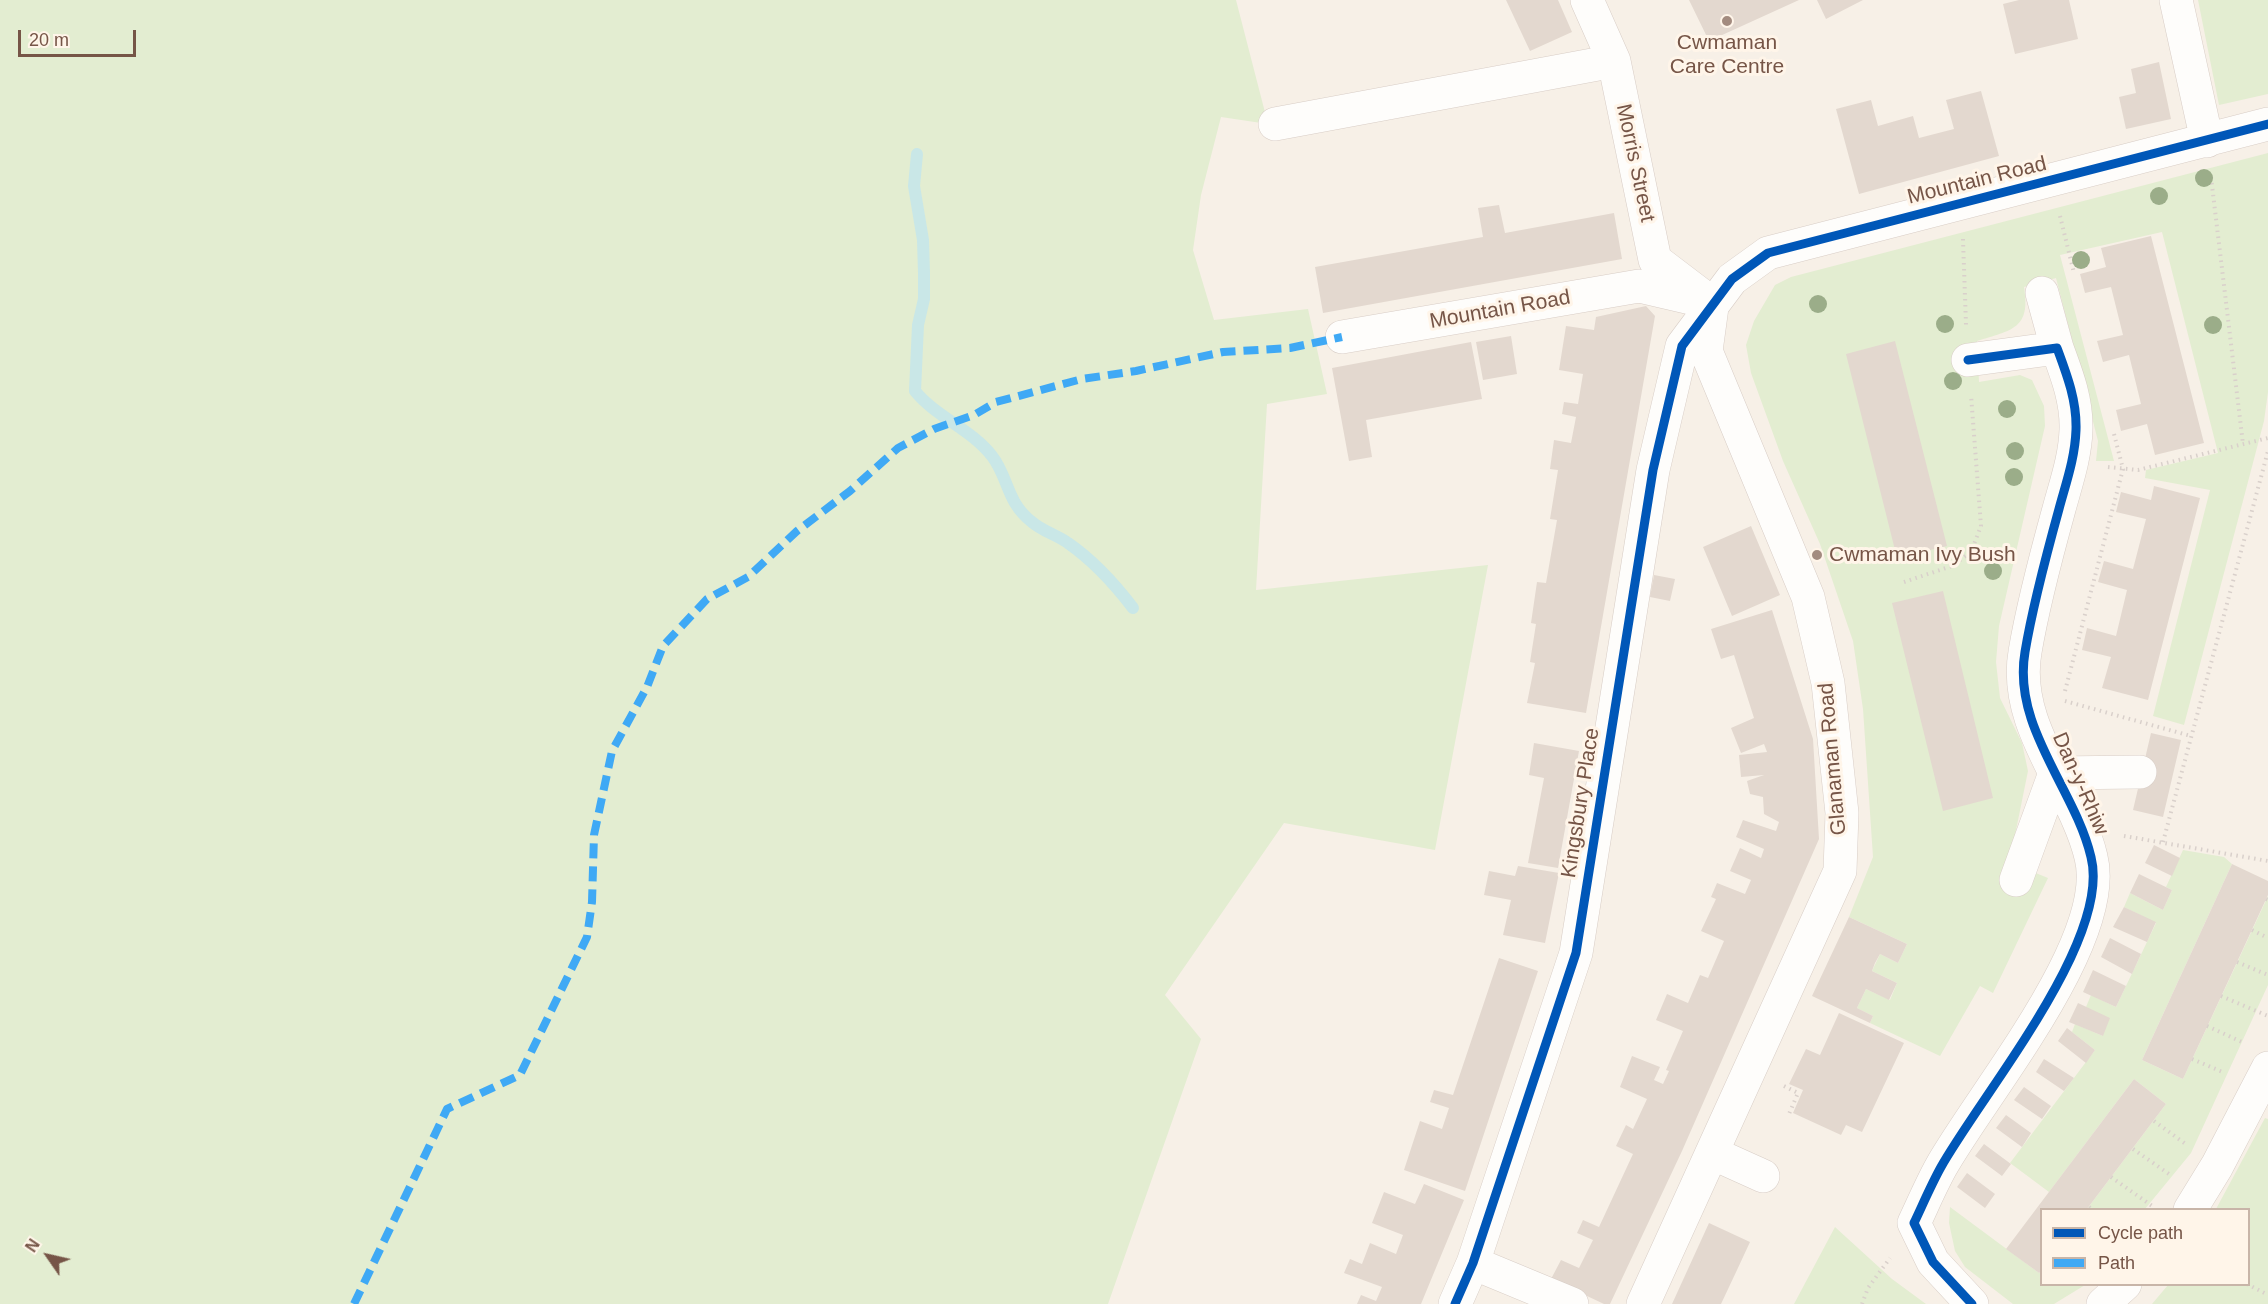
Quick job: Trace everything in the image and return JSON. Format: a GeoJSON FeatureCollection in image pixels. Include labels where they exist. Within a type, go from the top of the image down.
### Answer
{"type":"FeatureCollection","features":[{"type":"Feature","properties":{"kind":"street","name":"Morris Street"},"geometry":{"type":"LineString","coordinates":[[1587,0],[1614,61],[1655,260],[1712,303]]}},
{"type":"Feature","properties":{"kind":"street"},"geometry":{"type":"LineString","coordinates":[[2176,0],[2207,141]]}},
{"type":"Feature","properties":{"kind":"street"},"geometry":{"type":"LineString","coordinates":[[1275,124],[1614,61]]}},
{"type":"Feature","properties":{"kind":"street","name":"Mountain Road"},"geometry":{"type":"LineString","coordinates":[[1342,337],[1639,286],[1712,303],[1732,279],[1768,253],[2268,124]]}},
{"type":"Feature","properties":{"kind":"street","name":"Dan-y-Rhiw"},"geometry":{"type":"LineString","coordinates":[[1914,1222],[1941,1167],[2050,999],[2078,945],[2094,882],[2092,859],[2082,828],[2055,773],[2026,700],[2025,691],[2024,655],[2072,462],[2076,429],[2073,390],[2057,348],[2042,293]]}},
{"type":"Feature","properties":{"kind":"street","name":"Glanaman Road"},"geometry":{"type":"LineString","coordinates":[[1643,1304],[1840,871],[1842,813],[1828,683],[1808,597],[1706,351],[1712,303]]}},
{"type":"Feature","properties":{"kind":"street","name":"Kingsbury Place"},"geometry":{"type":"LineString","coordinates":[[1455,1304],[1473,1263],[1576,953],[1653,470],[1682,346],[1712,303]]}},
{"type":"Feature","properties":{"kind":"street"},"geometry":{"type":"LineString","coordinates":[[1968,360],[2057,348]]}},
{"type":"Feature","properties":{"kind":"street"},"geometry":{"type":"LineString","coordinates":[[2016,880],[2055,773],[2140,772]]}},
{"type":"Feature","properties":{"kind":"street"},"geometry":{"type":"LineString","coordinates":[[2195,1202],[2258,1056]]}},
{"type":"Feature","properties":{"kind":"street"},"geometry":{"type":"LineString","coordinates":[[1712,1154],[1763,1176]]}},
{"type":"Feature","properties":{"kind":"street"},"geometry":{"type":"LineString","coordinates":[[1914,1222],[1933,1262],[1972,1304]]}},
{"type":"Feature","properties":{"kind":"street"},"geometry":{"type":"LineString","coordinates":[[1473,1263],[1572,1304]]}},
{"type":"Feature","properties":{"kind":"street"},"geometry":{"type":"LineString","coordinates":[[2103,1304],[2123,1286]]}},
{"type":"Feature","properties":{"kind":"path"},"geometry":{"type":"LineString","coordinates":[[2207,141],[2243,444]]}},
{"type":"Feature","properties":{"kind":"path"},"geometry":{"type":"LineString","coordinates":[[1904,582],[1952,566],[1971,552],[1981,526],[1968,360],[1962,204]]}},
{"type":"Feature","properties":{"kind":"path"},"geometry":{"type":"LineString","coordinates":[[2072,462],[2138,470],[2268,438]]}},
{"type":"Feature","properties":{"kind":"path"},"geometry":{"type":"LineString","coordinates":[[2163,842],[2268,451]]}},
{"type":"Feature","properties":{"kind":"path"},"geometry":{"type":"LineString","coordinates":[[2025,691],[2191,736]]}},
{"type":"Feature","properties":{"kind":"path"},"geometry":{"type":"LineString","coordinates":[[2082,828],[2268,861]]}},
{"type":"Feature","properties":{"kind":"path"},"geometry":{"type":"LineString","coordinates":[[2252,930],[2268,938]]}},
{"type":"Feature","properties":{"kind":"path"},"geometry":{"type":"LineString","coordinates":[[2237,962],[2268,975]]}},
{"type":"Feature","properties":{"kind":"path"},"geometry":{"type":"LineString","coordinates":[[2221,996],[2268,1016]]}},
{"type":"Feature","properties":{"kind":"path"},"geometry":{"type":"LineString","coordinates":[[2207,1026],[2258,1056]]}},
{"type":"Feature","properties":{"kind":"path"},"geometry":{"type":"LineString","coordinates":[[1785,1079],[1782,1085],[1798,1093],[1789,1114]]}},
{"type":"Feature","properties":{"kind":"path"},"geometry":{"type":"LineString","coordinates":[[2133,1149],[2195,1202]]}},
{"type":"Feature","properties":{"kind":"path"},"geometry":{"type":"LineString","coordinates":[[2111,1177],[2157,1208]]}},
{"type":"Feature","properties":{"kind":"path"},"geometry":{"type":"LineString","coordinates":[[1862,1304],[1868,1288],[1914,1222]]}},
{"type":"Feature","properties":{"kind":"path"},"geometry":{"type":"LineString","coordinates":[[2250,1286],[2268,1295]]}},
{"type":"Feature","properties":{"kind":"green space"},"geometry":{"type":"Polygon","coordinates":[[[0,0],[1236,0],[1268,124],[1221,117],[1201,195],[1193,250],[1214,320],[1308,309],[1327,394],[1267,404],[1256,590],[1488,565],[1435,850],[1284,823],[1165,995],[1201,1039],[1108,1304],[0,1304],[0,0]]]}},
{"type":"Feature","properties":{"kind":"green space"},"geometry":{"type":"Polygon","coordinates":[[[2198,0],[2268,0],[2268,94],[2219,105],[2198,0]]]}},
{"type":"Feature","properties":{"kind":"green space"},"geometry":{"type":"Polygon","coordinates":[[[2268,153],[2268,392],[2264,421],[2184,725],[2153,716],[2210,490],[2145,478],[2146,470],[2218,453],[2162,232],[2060,255],[2114,461],[2096,461],[2098,441],[2056,278],[2024,287],[2025,312],[2016,326],[1977,341],[1979,382],[2020,375],[2032,380],[2044,406],[2045,426],[1999,626],[1996,662],[2000,698],[2022,743],[2028,771],[2013,845],[2016,865],[2048,878],[1993,993],[1980,986],[1940,1056],[1870,1023],[1873,1016],[1857,1008],[1866,989],[1890,1000],[1897,983],[1872,971],[1880,954],[1898,963],[1907,944],[1849,917],[1873,857],[1863,709],[1853,641],[1820,544],[1783,461],[1751,373],[1746,345],[1754,321],[1775,285],[1791,277],[2268,153]]]}},
{"type":"Feature","properties":{"kind":"green space"},"geometry":{"type":"Polygon","coordinates":[[[2183,850],[2224,857],[2232,864],[2142,1060],[2183,1079],[2268,896],[2268,985],[2191,1153],[2146,1208],[2088,1208],[2166,1104],[2134,1079],[2049,1192],[2010,1163],[2095,1050],[2072,1032],[2075,1024],[2103,1036],[2086,1007],[2091,995],[2116,1007],[2156,923],[2124,907],[2130,893],[2163,910],[2172,890],[2166,887],[2183,850]]]}},
{"type":"Feature","properties":{"kind":"green space"},"geometry":{"type":"Polygon","coordinates":[[[2265,1118],[2268,1119],[2268,1304],[2152,1304],[2167,1286],[2250,1286],[2250,1208],[2217,1208],[2265,1118]]]}},
{"type":"Feature","properties":{"kind":"green space"},"geometry":{"type":"Polygon","coordinates":[[[1950,1207],[2039,1273],[2040,1272],[2040,1286],[2083,1286],[2054,1304],[2013,1304],[1965,1267],[1955,1251],[1949,1223],[1950,1207]]]}},
{"type":"Feature","properties":{"kind":"green space"},"geometry":{"type":"Polygon","coordinates":[[[1835,1227],[1892,1279],[1926,1304],[1794,1304],[1835,1227]]]}},
{"type":"Feature","properties":{"kind":"building"},"geometry":{"type":"Polygon","coordinates":[[[1506,0],[1558,0],[1572,32],[1530,51],[1506,0]]]}},
{"type":"Feature","properties":{"kind":"building","name":"Cwmaman Care Centre"},"geometry":{"type":"Polygon","coordinates":[[[1689,0],[1799,0],[1709,41],[1689,0]]]}},
{"type":"Feature","properties":{"kind":"building","name":"Cwmaman Care Centre"},"geometry":{"type":"Polygon","coordinates":[[[1817,0],[1863,0],[1826,19],[1817,0]]]}},
{"type":"Feature","properties":{"kind":"building"},"geometry":{"type":"Polygon","coordinates":[[[2019,0],[2069,0],[2078,39],[2015,54],[2003,4],[2019,0]]]}},
{"type":"Feature","properties":{"kind":"building"},"geometry":{"type":"Polygon","coordinates":[[[2159,62],[2171,119],[2126,129],[2119,97],[2136,93],[2131,69],[2159,62]]]}},
{"type":"Feature","properties":{"kind":"building"},"geometry":{"type":"Polygon","coordinates":[[[1981,91],[1999,156],[1859,194],[1836,109],[1871,100],[1878,126],[1913,116],[1919,138],[1954,129],[1946,100],[1981,91]]]}},
{"type":"Feature","properties":{"kind":"building"},"geometry":{"type":"Polygon","coordinates":[[[1499,205],[1505,233],[1614,213],[1622,259],[1323,313],[1315,267],[1483,237],[1478,208],[1499,205]]]}},
{"type":"Feature","properties":{"kind":"building"},"geometry":{"type":"Polygon","coordinates":[[[2151,236],[2204,443],[2155,455],[2147,424],[2121,431],[2116,410],[2141,404],[2129,355],[2103,362],[2097,341],[2123,335],[2111,287],[2085,293],[2080,274],[2106,267],[2101,248],[2151,236]]]}},
{"type":"Feature","properties":{"kind":"building"},"geometry":{"type":"Polygon","coordinates":[[[1646,306],[1655,316],[1586,713],[1527,703],[1535,663],[1530,662],[1536,624],[1531,623],[1537,582],[1546,583],[1557,520],[1550,519],[1558,470],[1550,469],[1554,440],[1571,443],[1576,417],[1562,414],[1564,402],[1578,404],[1583,374],[1559,370],[1566,326],[1594,330],[1596,317],[1646,306]]]}},
{"type":"Feature","properties":{"kind":"building"},"geometry":{"type":"Polygon","coordinates":[[[1511,336],[1517,374],[1483,380],[1476,342],[1511,336]]]}},
{"type":"Feature","properties":{"kind":"building"},"geometry":{"type":"Polygon","coordinates":[[[1895,341],[1947,546],[1897,558],[1846,354],[1895,341]]]}},
{"type":"Feature","properties":{"kind":"building"},"geometry":{"type":"Polygon","coordinates":[[[1471,342],[1482,399],[1366,420],[1372,457],[1349,461],[1332,368],[1471,342]]]}},
{"type":"Feature","properties":{"kind":"building"},"geometry":{"type":"Polygon","coordinates":[[[2154,486],[2200,498],[2148,700],[2102,688],[2111,657],[2082,650],[2087,628],[2116,636],[2127,590],[2098,582],[2104,561],[2133,569],[2146,519],[2116,512],[2121,492],[2151,500],[2154,486]]]}},
{"type":"Feature","properties":{"kind":"building"},"geometry":{"type":"Polygon","coordinates":[[[1751,526],[1780,595],[1732,616],[1703,547],[1751,526]]]}},
{"type":"Feature","properties":{"kind":"building"},"geometry":{"type":"Polygon","coordinates":[[[1654,575],[1675,579],[1670,601],[1650,597],[1654,575]]]}},
{"type":"Feature","properties":{"kind":"building"},"geometry":{"type":"Polygon","coordinates":[[[1943,591],[1993,798],[1943,811],[1892,603],[1943,591]]]}},
{"type":"Feature","properties":{"kind":"building"},"geometry":{"type":"Polygon","coordinates":[[[1772,610],[1813,739],[1819,839],[1682,1151],[1610,1304],[1604,1304],[1551,1279],[1561,1260],[1579,1268],[1593,1240],[1577,1233],[1583,1220],[1599,1227],[1633,1154],[1616,1146],[1626,1125],[1633,1129],[1647,1099],[1620,1087],[1632,1056],[1660,1067],[1654,1080],[1663,1084],[1669,1071],[1666,1070],[1683,1031],[1656,1020],[1667,994],[1688,1003],[1700,975],[1708,978],[1724,941],[1701,931],[1716,899],[1711,897],[1717,883],[1745,894],[1751,880],[1730,871],[1740,848],[1761,858],[1764,849],[1736,837],[1743,820],[1776,831],[1779,822],[1764,814],[1763,797],[1750,794],[1747,781],[1764,775],[1741,777],[1739,755],[1767,752],[1764,744],[1741,753],[1731,728],[1754,718],[1734,655],[1721,659],[1711,629],[1772,610]]]}},
{"type":"Feature","properties":{"kind":"building"},"geometry":{"type":"Polygon","coordinates":[[[2151,733],[2181,740],[2163,817],[2133,810],[2151,733]]]}},
{"type":"Feature","properties":{"kind":"building"},"geometry":{"type":"Polygon","coordinates":[[[1534,743],[1579,751],[1558,868],[1528,863],[1544,778],[1529,775],[1534,743]]]}},
{"type":"Feature","properties":{"kind":"building"},"geometry":{"type":"Polygon","coordinates":[[[2154,845],[2180,858],[2172,876],[2145,863],[2154,845]]]}},
{"type":"Feature","properties":{"kind":"building"},"geometry":{"type":"Polygon","coordinates":[[[2232,864],[2268,881],[2268,895],[2183,1079],[2142,1060],[2232,864]]]}},
{"type":"Feature","properties":{"kind":"building"},"geometry":{"type":"Polygon","coordinates":[[[1518,866],[1559,873],[1545,943],[1503,935],[1511,900],[1484,895],[1489,871],[1515,876],[1518,866]]]}},
{"type":"Feature","properties":{"kind":"building"},"geometry":{"type":"Polygon","coordinates":[[[2139,874],[2172,890],[2163,910],[2130,893],[2139,874]]]}},
{"type":"Feature","properties":{"kind":"building"},"geometry":{"type":"Polygon","coordinates":[[[2124,907],[2156,922],[2147,942],[2113,927],[2124,907]]]}},
{"type":"Feature","properties":{"kind":"building"},"geometry":{"type":"Polygon","coordinates":[[[1849,917],[1907,944],[1898,963],[1880,954],[1875,963],[1872,971],[1897,983],[1889,1000],[1866,989],[1857,1008],[1873,1016],[1870,1023],[1812,996],[1849,917]]]}},
{"type":"Feature","properties":{"kind":"building"},"geometry":{"type":"Polygon","coordinates":[[[2110,938],[2141,954],[2132,974],[2101,957],[2110,938]]]}},
{"type":"Feature","properties":{"kind":"building"},"geometry":{"type":"Polygon","coordinates":[[[1499,958],[1538,971],[1465,1191],[1404,1170],[1420,1121],[1442,1129],[1449,1108],[1430,1102],[1434,1090],[1453,1095],[1499,958]]]}},
{"type":"Feature","properties":{"kind":"building"},"geometry":{"type":"Polygon","coordinates":[[[2093,970],[2126,986],[2116,1007],[2083,992],[2093,970]]]}},
{"type":"Feature","properties":{"kind":"building"},"geometry":{"type":"Polygon","coordinates":[[[2078,1003],[2110,1018],[2103,1036],[2069,1022],[2078,1003]]]}},
{"type":"Feature","properties":{"kind":"building"},"geometry":{"type":"Polygon","coordinates":[[[1839,1013],[1904,1043],[1862,1132],[1846,1125],[1841,1135],[1793,1113],[1803,1090],[1789,1084],[1806,1049],[1820,1055],[1839,1013]]]}},
{"type":"Feature","properties":{"kind":"building"},"geometry":{"type":"Polygon","coordinates":[[[2067,1028],[2095,1050],[2086,1063],[2058,1041],[2067,1028]]]}},
{"type":"Feature","properties":{"kind":"building"},"geometry":{"type":"Polygon","coordinates":[[[2044,1059],[2074,1078],[2064,1091],[2036,1072],[2044,1059]]]}},
{"type":"Feature","properties":{"kind":"building"},"geometry":{"type":"Polygon","coordinates":[[[2134,1079],[2166,1104],[2088,1208],[2040,1208],[2039,1273],[2006,1249],[2134,1079]]]}},
{"type":"Feature","properties":{"kind":"building"},"geometry":{"type":"Polygon","coordinates":[[[2024,1087],[2051,1106],[2042,1119],[2014,1100],[2024,1087]]]}},
{"type":"Feature","properties":{"kind":"building"},"geometry":{"type":"Polygon","coordinates":[[[2006,1115],[2031,1133],[2022,1147],[1996,1128],[2006,1115]]]}},
{"type":"Feature","properties":{"kind":"building"},"geometry":{"type":"Polygon","coordinates":[[[1984,1144],[2011,1164],[2002,1176],[1975,1156],[1984,1144]]]}},
{"type":"Feature","properties":{"kind":"building"},"geometry":{"type":"Polygon","coordinates":[[[1967,1173],[1995,1194],[1985,1208],[1957,1187],[1967,1173]]]}},
{"type":"Feature","properties":{"kind":"building"},"geometry":{"type":"Polygon","coordinates":[[[1424,1184],[1464,1200],[1421,1304],[1357,1304],[1361,1295],[1376,1301],[1382,1287],[1344,1273],[1350,1259],[1362,1264],[1370,1243],[1396,1254],[1403,1235],[1372,1223],[1384,1192],[1415,1204],[1424,1184]]]}},
{"type":"Feature","properties":{"kind":"building"},"geometry":{"type":"Polygon","coordinates":[[[1709,1223],[1750,1242],[1721,1304],[1672,1304],[1709,1223]]]}},
{"type":"Feature","properties":{"kind":"waterway"},"geometry":{"type":"LineString","coordinates":[[917,154],[914,186],[923,240],[924,299],[918,325],[915,391],[933,408],[974,438],[992,456],[998,464],[1012,498],[1024,514],[1036,525],[1064,540],[1086,557],[1111,581],[1133,608]]}},
{"type":"Feature","properties":{"kind":"marked path"},"geometry":{"type":"LineString","coordinates":[[354,1304],[447,1109],[520,1075],[587,937],[592,902],[594,835],[612,751],[647,687],[663,646],[707,599],[748,577],[797,531],[850,491],[898,448],[934,429],[974,415],[996,402],[1082,379],[1136,371],[1223,352],[1290,348],[1342,337]]}},
{"type":"Feature","properties":{"kind":"cycle path"},"geometry":{"type":"LineString","coordinates":[[1455,1304],[1473,1263],[1576,953],[1653,470],[1682,346],[1732,279],[1768,253],[2268,124]]}},
{"type":"Feature","properties":{"kind":"cycle path"},"geometry":{"type":"LineString","coordinates":[[1968,360],[2057,348],[2073,398],[2076,419],[2074,450],[2032,616],[2025,652],[2023,680],[2036,732],[2083,832],[2091,857],[2092,891],[2082,930],[2064,972],[2012,1059],[1941,1167],[1914,1223],[1933,1262],[1972,1304]]}},
{"type":"Feature","properties":{"kind":"place","name":"Cwmaman Care Centre"},"geometry":{"type":"Point","coordinates":[1727,21]}},
{"type":"Feature","properties":{"kind":"place","name":"Cwmaman Ivy Bush"},"geometry":{"type":"Point","coordinates":[1817,555]}}]}
